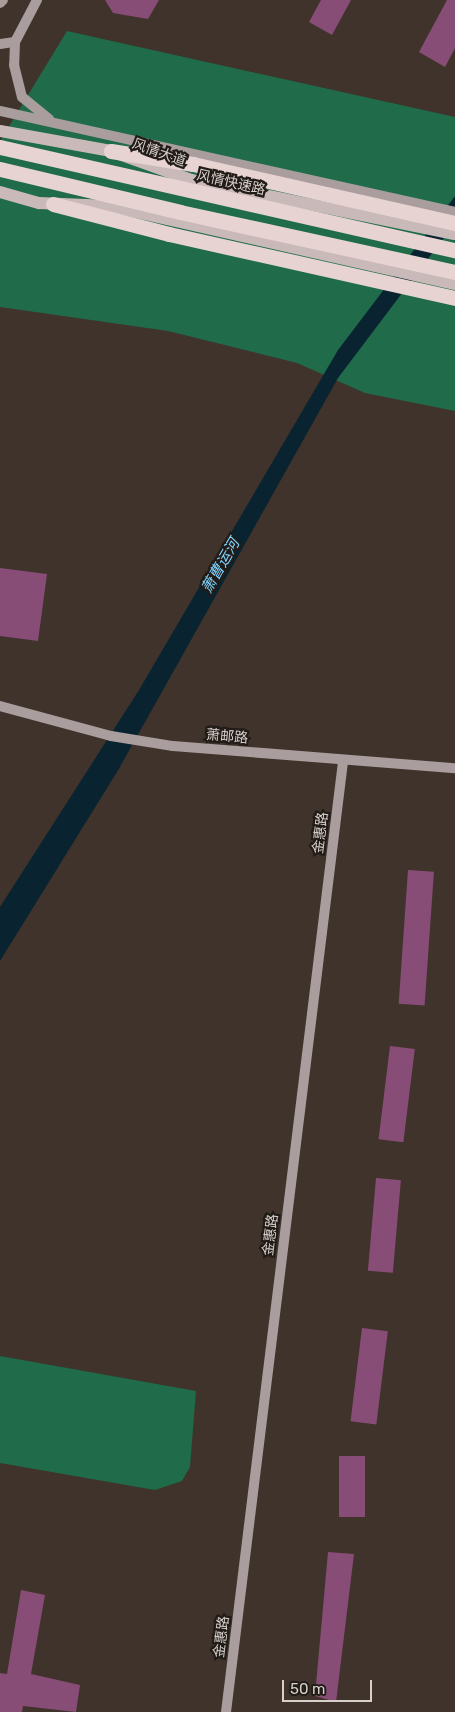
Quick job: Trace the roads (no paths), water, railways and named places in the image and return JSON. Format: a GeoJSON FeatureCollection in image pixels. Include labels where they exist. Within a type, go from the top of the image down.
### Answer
{"type":"FeatureCollection","features":[{"type":"Feature","properties":{"kind":"highway","name":"风情快速路"},"geometry":{"type":"LineString","coordinates":[[0,147],[455,250]]}},
{"type":"Feature","properties":{"kind":"highway"},"geometry":{"type":"LineString","coordinates":[[111,151],[193,164],[455,223]]}},
{"type":"Feature","properties":{"kind":"highway"},"geometry":{"type":"LineString","coordinates":[[0,169],[455,272]]}},
{"type":"Feature","properties":{"kind":"highway"},"geometry":{"type":"LineString","coordinates":[[53,204],[169,234],[455,298]]}},
{"type":"Feature","properties":{"kind":"main road"},"geometry":{"type":"LineString","coordinates":[[0,3],[3,0]]}},
{"type":"Feature","properties":{"kind":"main road"},"geometry":{"type":"LineString","coordinates":[[37,0],[15,42],[14,65],[22,97],[56,123]]}},
{"type":"Feature","properties":{"kind":"main road"},"geometry":{"type":"LineString","coordinates":[[0,44],[15,42]]}},
{"type":"Feature","properties":{"kind":"main road"},"geometry":{"type":"LineString","coordinates":[[0,111],[455,212]]}},
{"type":"Feature","properties":{"kind":"main road","name":"风情大道"},"geometry":{"type":"LineString","coordinates":[[0,131],[111,151],[191,180],[455,234]]}},
{"type":"Feature","properties":{"kind":"main road"},"geometry":{"type":"LineString","coordinates":[[0,192],[53,204],[109,206],[455,284]]}},
{"type":"Feature","properties":{"kind":"main road","name":"萧邮路"},"geometry":{"type":"LineString","coordinates":[[0,706],[111,736],[157,743],[343,762],[455,768]]}},
{"type":"Feature","properties":{"kind":"main road","name":"金惠路"},"geometry":{"type":"LineString","coordinates":[[226,1712],[343,762]]}},
{"type":"Feature","properties":{"kind":"water","name":"萧曹运河"},"geometry":{"type":"Polygon","coordinates":[[[455,196],[455,223],[338,378],[117,772],[0,961],[0,907],[139,690],[338,350],[455,196]]]}}]}
